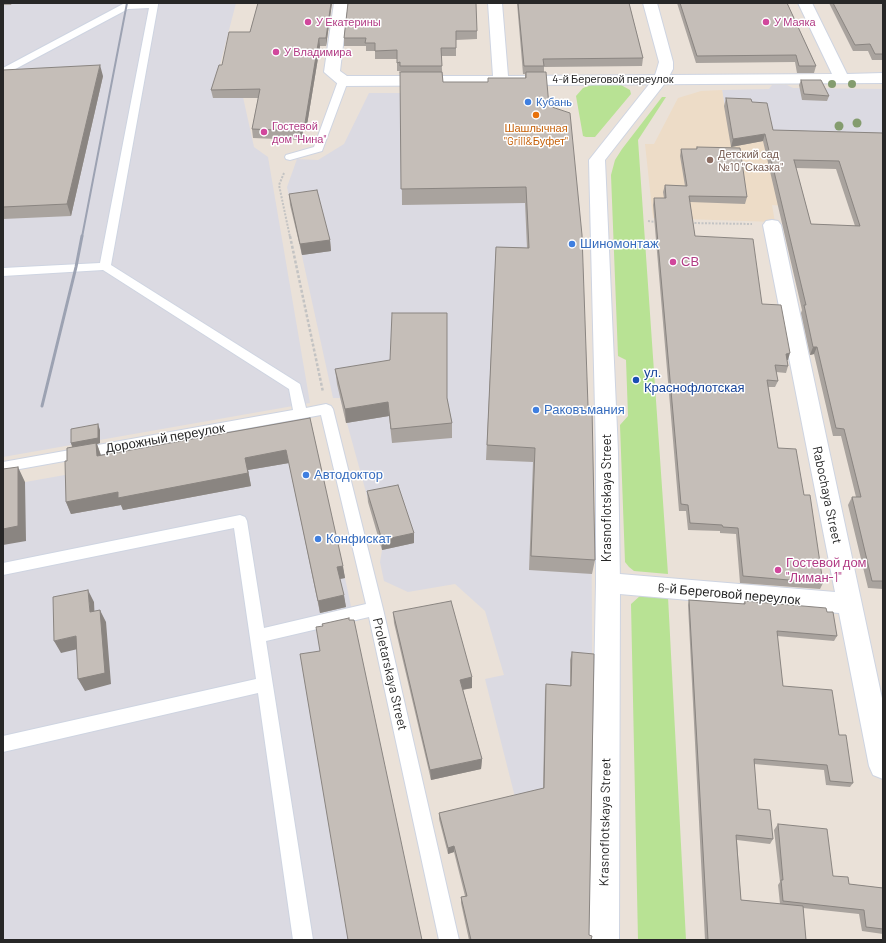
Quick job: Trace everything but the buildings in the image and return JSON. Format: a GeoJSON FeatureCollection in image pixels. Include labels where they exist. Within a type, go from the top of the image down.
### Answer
{"type":"FeatureCollection","features":[{"type":"Feature","properties":{"kind":"street"},"geometry":{"type":"LineString","coordinates":[[341,3],[332,72],[343,81]]}},
{"type":"Feature","properties":{"kind":"street"},"geometry":{"type":"LineString","coordinates":[[495,3],[501,80]]}},
{"type":"Feature","properties":{"kind":"street"},"geometry":{"type":"LineString","coordinates":[[650,3],[666,62],[661,79]]}},
{"type":"Feature","properties":{"kind":"street"},"geometry":{"type":"LineString","coordinates":[[805,3],[842,78]]}},
{"type":"Feature","properties":{"kind":"street","name":"4-й Береговой переулок"},"geometry":{"type":"LineString","coordinates":[[343,81],[883,78]]}},
{"type":"Feature","properties":{"kind":"street","name":"Krasnoflotskaya Street"},"geometry":{"type":"LineString","coordinates":[[604,940],[608,583],[607,426],[597,160],[661,79]]}},
{"type":"Feature","properties":{"kind":"street","name":"Rabochaya Street"},"geometry":{"type":"LineString","coordinates":[[772,225],[883,766]]}},
{"type":"Feature","properties":{"kind":"street","name":"6-й Береговой переулок"},"geometry":{"type":"LineString","coordinates":[[608,583],[850,604]]}},
{"type":"Feature","properties":{"kind":"lane"},"geometry":{"type":"LineString","coordinates":[[3,72],[126,6],[154,4],[105,266]]}},
{"type":"Feature","properties":{"kind":"lane"},"geometry":{"type":"LineString","coordinates":[[290,157],[318,149],[343,81]]}},
{"type":"Feature","properties":{"kind":"lane"},"geometry":{"type":"LineString","coordinates":[[3,272],[105,266],[295,387],[300,414]]}},
{"type":"Feature","properties":{"kind":"lane","name":"Дорожный переулок"},"geometry":{"type":"LineString","coordinates":[[3,467],[326,409]]}},
{"type":"Feature","properties":{"kind":"lane","name":"Proletarskaya Street"},"geometry":{"type":"LineString","coordinates":[[326,409],[375,609],[449,940]]}},
{"type":"Feature","properties":{"kind":"lane"},"geometry":{"type":"LineString","coordinates":[[3,569],[240,521],[302,940]]}},
{"type":"Feature","properties":{"kind":"lane"},"geometry":{"type":"LineString","coordinates":[[258,636],[375,609]]}},
{"type":"Feature","properties":{"kind":"lane"},"geometry":{"type":"LineString","coordinates":[[3,744],[264,684]]}},
{"type":"Feature","properties":{"kind":"path"},"geometry":{"type":"LineString","coordinates":[[290,157],[279,185],[326,409]]}},
{"type":"Feature","properties":{"kind":"shaded area"},"geometry":{"type":"Polygon","coordinates":[[[3,3],[236,3],[214,88],[241,88],[254,147],[268,157],[310,403],[3,457],[3,3]]]}},
{"type":"Feature","properties":{"kind":"shaded area"},"geometry":{"type":"Polygon","coordinates":[[[772,85],[787,85],[793,88],[883,89],[883,168],[728,126],[722,90],[769,89],[772,85]]]}},
{"type":"Feature","properties":{"kind":"shaded area","name":"Детский сад №10 \"Сказка\""},"geometry":{"type":"Polygon","coordinates":[[[722,90],[728,125],[767,130],[784,206],[772,205],[775,222],[653,218],[645,144],[654,144],[678,98],[701,91],[722,90]]]}},
{"type":"Feature","properties":{"kind":"shaded area"},"geometry":{"type":"Polygon","coordinates":[[[369,93],[487,93],[570,138],[591,470],[594,928],[516,801],[485,679],[504,675],[485,611],[455,584],[408,592],[384,581],[380,562],[382,550],[340,398],[333,398],[287,187],[297,159],[318,160],[344,144],[369,93]]]}},
{"type":"Feature","properties":{"kind":"shaded area"},"geometry":{"type":"Polygon","coordinates":[[[312,431],[345,578],[422,940],[3,940],[3,486],[312,431]]]}},
{"type":"Feature","properties":{"kind":"green space"},"geometry":{"type":"Polygon","coordinates":[[[598,83],[621,85],[630,90],[631,94],[595,137],[586,137],[583,136],[576,96],[583,88],[598,83]]]}},
{"type":"Feature","properties":{"kind":"green space"},"geometry":{"type":"Polygon","coordinates":[[[662,97],[666,97],[638,140],[668,574],[634,571],[625,562],[620,425],[628,416],[626,360],[618,356],[611,175],[615,160],[622,149],[662,97]]]}},
{"type":"Feature","properties":{"kind":"green space"},"geometry":{"type":"Polygon","coordinates":[[[641,595],[668,597],[686,940],[638,940],[631,604],[641,595]]]}},
{"type":"Feature","properties":{"kind":"railway"},"geometry":{"type":"LineString","coordinates":[[82,237],[127,3]]}},
{"type":"Feature","properties":{"kind":"railway"},"geometry":{"type":"LineString","coordinates":[[42,406],[76,267],[82,236]]}},
{"type":"Feature","properties":{"kind":"place","name":"У Екатерины"},"geometry":{"type":"Point","coordinates":[308,22]}},
{"type":"Feature","properties":{"kind":"place","name":"У Маяка"},"geometry":{"type":"Point","coordinates":[766,22]}},
{"type":"Feature","properties":{"kind":"place","name":"У Владимира"},"geometry":{"type":"Point","coordinates":[276,52]}},
{"type":"Feature","properties":{"kind":"place","name":"Кубань"},"geometry":{"type":"Point","coordinates":[528,102]}},
{"type":"Feature","properties":{"kind":"place","name":"Шашлычная \"Grill&Буфет\""},"geometry":{"type":"Point","coordinates":[536,115]}},
{"type":"Feature","properties":{"kind":"place","name":"Гостевой дом \"Нина\""},"geometry":{"type":"Point","coordinates":[264,132]}},
{"type":"Feature","properties":{"kind":"place","name":"Детский сад №10 \"Сказка\""},"geometry":{"type":"Point","coordinates":[710,160]}},
{"type":"Feature","properties":{"kind":"place","name":"Шиномонтаж"},"geometry":{"type":"Point","coordinates":[572,244]}},
{"type":"Feature","properties":{"kind":"place","name":"СВ"},"geometry":{"type":"Point","coordinates":[673,262]}},
{"type":"Feature","properties":{"kind":"place","name":"ул. Краснофлотская"},"geometry":{"type":"Point","coordinates":[636,380]}},
{"type":"Feature","properties":{"kind":"place","name":"Раковъмания"},"geometry":{"type":"Point","coordinates":[536,410]}},
{"type":"Feature","properties":{"kind":"place","name":"Автодоктор"},"geometry":{"type":"Point","coordinates":[306,475]}},
{"type":"Feature","properties":{"kind":"place","name":"Конфискат"},"geometry":{"type":"Point","coordinates":[318,539]}},
{"type":"Feature","properties":{"kind":"place","name":"Гостевой дом \"Лиман-1\""},"geometry":{"type":"Point","coordinates":[778,570]}}]}
